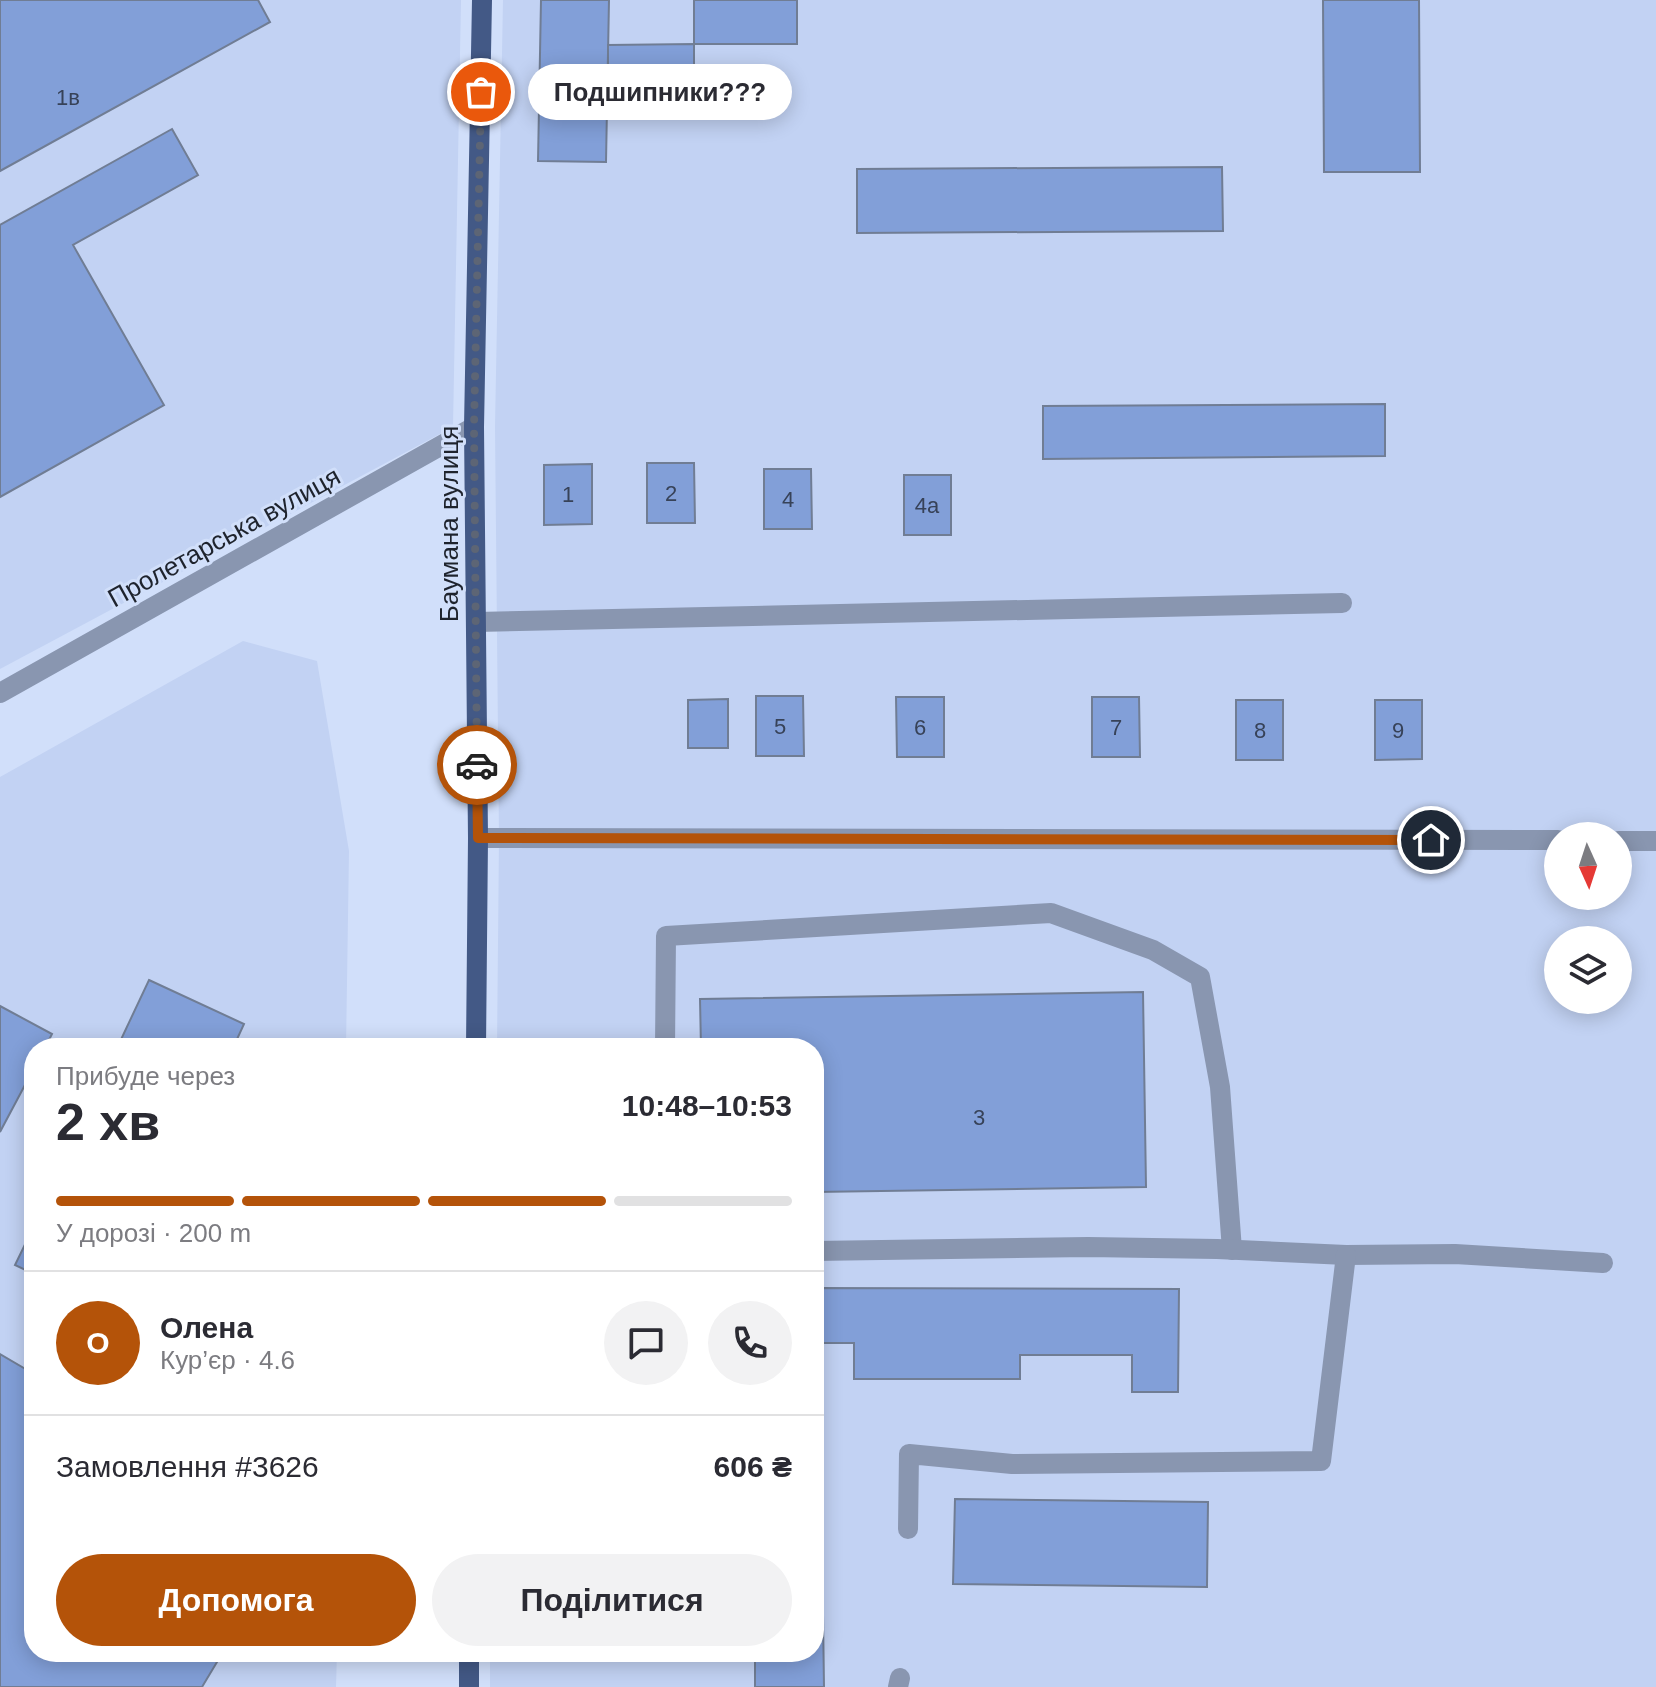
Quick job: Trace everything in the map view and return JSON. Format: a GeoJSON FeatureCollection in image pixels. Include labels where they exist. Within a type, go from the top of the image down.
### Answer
{"type":"FeatureCollection","features":[{"type":"Feature","properties":{"kind":"main road","name":"Баумана вулиця"},"geometry":{"type":"LineString","coordinates":[[476,1038],[478,838],[474,427],[482,0]]}},
{"type":"Feature","properties":{"kind":"main road"},"geometry":{"type":"LineString","coordinates":[[469,1662],[469,1687]]}},
{"type":"Feature","properties":{"kind":"street","name":"Пролетарська вулиця"},"geometry":{"type":"LineString","coordinates":[[0,693],[474,427]]}},
{"type":"Feature","properties":{"kind":"street"},"geometry":{"type":"LineString","coordinates":[[476,622],[1342,603]]}},
{"type":"Feature","properties":{"kind":"street"},"geometry":{"type":"LineString","coordinates":[[478,838],[1544,840]]}},
{"type":"Feature","properties":{"kind":"street"},"geometry":{"type":"LineString","coordinates":[[1632,841],[1656,841]]}},
{"type":"Feature","properties":{"kind":"street"},"geometry":{"type":"LineString","coordinates":[[665,1038],[666,936],[1051,913],[1153,950],[1200,977],[1220,1087],[1232,1250]]}},
{"type":"Feature","properties":{"kind":"street"},"geometry":{"type":"LineString","coordinates":[[824,1251],[1088,1247],[1346,1255],[1455,1254],[1603,1263]]}},
{"type":"Feature","properties":{"kind":"street"},"geometry":{"type":"LineString","coordinates":[[908,1529],[909,1454],[1012,1464],[1321,1461],[1346,1255]]}},
{"type":"Feature","properties":{"kind":"shaded area"},"geometry":{"type":"Polygon","coordinates":[[[0,0],[461,0],[453,427],[0,669],[0,0]]]}},
{"type":"Feature","properties":{"kind":"shaded area"},"geometry":{"type":"Polygon","coordinates":[[[503,0],[1656,0],[1656,1687],[490,1687],[490,1662],[824,1662],[824,1038],[497,1038],[499,838],[495,427],[503,0]]]}},
{"type":"Feature","properties":{"kind":"shaded area"},"geometry":{"type":"Polygon","coordinates":[[[243,641],[317,661],[349,851],[346,1038],[24,1038],[24,1662],[337,1662],[336,1687],[0,1687],[0,777],[243,641]]]}},
{"type":"Feature","properties":{"kind":"building"},"geometry":{"type":"Polygon","coordinates":[[[0,0],[258,0],[270,22],[0,171],[0,0]]]}},
{"type":"Feature","properties":{"kind":"building"},"geometry":{"type":"Polygon","coordinates":[[[541,0],[609,0],[606,162],[538,161],[541,0]]]}},
{"type":"Feature","properties":{"kind":"building"},"geometry":{"type":"Polygon","coordinates":[[[694,0],[797,0],[797,44],[694,44],[694,0]]]}},
{"type":"Feature","properties":{"kind":"building"},"geometry":{"type":"Polygon","coordinates":[[[1323,0],[1419,0],[1420,172],[1324,172],[1323,0]]]}},
{"type":"Feature","properties":{"kind":"building"},"geometry":{"type":"Polygon","coordinates":[[[694,44],[694,77],[608,78],[608,45],[694,44]]]}},
{"type":"Feature","properties":{"kind":"building"},"geometry":{"type":"Polygon","coordinates":[[[172,129],[198,175],[73,245],[164,405],[0,497],[0,225],[172,129]]]}},
{"type":"Feature","properties":{"kind":"building"},"geometry":{"type":"Polygon","coordinates":[[[1222,167],[1223,231],[857,233],[857,169],[1222,167]]]}},
{"type":"Feature","properties":{"kind":"building"},"geometry":{"type":"Polygon","coordinates":[[[1385,404],[1385,456],[1043,459],[1043,406],[1385,404]]]}},
{"type":"Feature","properties":{"kind":"building"},"geometry":{"type":"Polygon","coordinates":[[[647,463],[694,463],[695,523],[647,523],[647,463]]]}},
{"type":"Feature","properties":{"kind":"building"},"geometry":{"type":"Polygon","coordinates":[[[592,464],[592,524],[544,525],[544,465],[592,464]]]}},
{"type":"Feature","properties":{"kind":"building"},"geometry":{"type":"Polygon","coordinates":[[[764,469],[811,469],[812,529],[764,529],[764,469]]]}},
{"type":"Feature","properties":{"kind":"building"},"geometry":{"type":"Polygon","coordinates":[[[904,475],[951,475],[951,535],[904,535],[904,475]]]}},
{"type":"Feature","properties":{"kind":"building"},"geometry":{"type":"Polygon","coordinates":[[[756,696],[803,696],[804,756],[756,756],[756,696]]]}},
{"type":"Feature","properties":{"kind":"building"},"geometry":{"type":"Polygon","coordinates":[[[896,697],[944,697],[944,757],[897,757],[896,697]]]}},
{"type":"Feature","properties":{"kind":"building"},"geometry":{"type":"Polygon","coordinates":[[[1092,697],[1139,697],[1140,757],[1092,757],[1092,697]]]}},
{"type":"Feature","properties":{"kind":"building"},"geometry":{"type":"Polygon","coordinates":[[[728,699],[728,748],[688,748],[688,700],[728,699]]]}},
{"type":"Feature","properties":{"kind":"building"},"geometry":{"type":"Polygon","coordinates":[[[1236,700],[1283,700],[1283,760],[1236,760],[1236,700]]]}},
{"type":"Feature","properties":{"kind":"building"},"geometry":{"type":"Polygon","coordinates":[[[1375,700],[1422,700],[1422,759],[1375,760],[1375,700]]]}},
{"type":"Feature","properties":{"kind":"building"},"geometry":{"type":"Polygon","coordinates":[[[149,980],[244,1024],[238,1038],[122,1038],[149,980]]]}},
{"type":"Feature","properties":{"kind":"building"},"geometry":{"type":"Polygon","coordinates":[[[1143,992],[1146,1187],[824,1192],[824,1038],[701,1038],[700,999],[1143,992]]]}},
{"type":"Feature","properties":{"kind":"building"},"geometry":{"type":"Polygon","coordinates":[[[0,1006],[52,1034],[50,1038],[24,1038],[24,1087],[0,1132],[0,1006]]]}},
{"type":"Feature","properties":{"kind":"building"},"geometry":{"type":"Polygon","coordinates":[[[24,1247],[24,1269],[15,1265],[24,1247]]]}},
{"type":"Feature","properties":{"kind":"building"},"geometry":{"type":"Polygon","coordinates":[[[824,1288],[1179,1289],[1178,1392],[1132,1392],[1132,1355],[1020,1355],[1020,1379],[854,1379],[854,1343],[824,1343],[824,1288]]]}},
{"type":"Feature","properties":{"kind":"building"},"geometry":{"type":"Polygon","coordinates":[[[0,1354],[24,1368],[24,1662],[217,1662],[202,1687],[0,1687],[0,1354]]]}},
{"type":"Feature","properties":{"kind":"building"},"geometry":{"type":"Polygon","coordinates":[[[955,1499],[1208,1502],[1207,1587],[953,1584],[955,1499]]]}},
{"type":"Feature","properties":{"kind":"building"},"geometry":{"type":"Polygon","coordinates":[[[755,1662],[824,1662],[824,1687],[755,1687],[755,1662]]]}},
{"type":"Feature","properties":{"kind":"way so far"},"geometry":{"type":"LineString","coordinates":[[477,765],[474,427],[481,92]]}},
{"type":"Feature","properties":{"kind":"place","name":"Подшипники???"},"geometry":{"type":"Point","coordinates":[481,92]}},
{"type":"Feature","properties":{"kind":"route"},"geometry":{"type":"LineString","coordinates":[[477,765],[478,838],[1431,840]]}}]}
